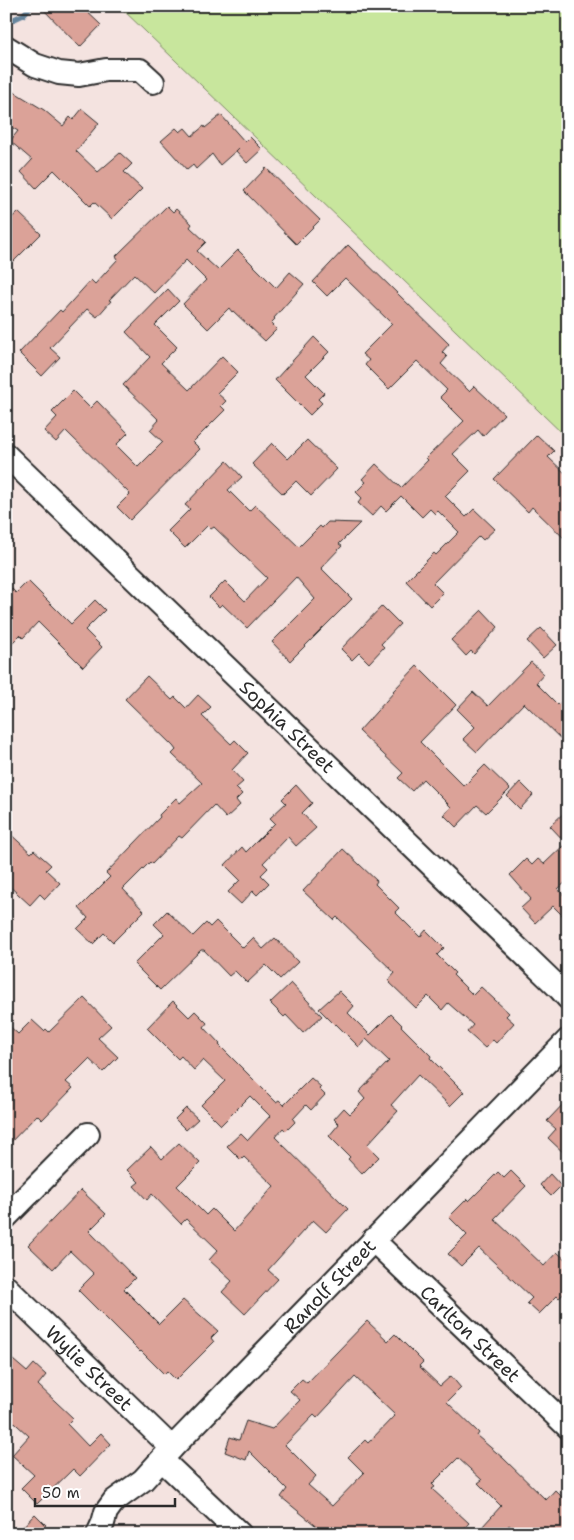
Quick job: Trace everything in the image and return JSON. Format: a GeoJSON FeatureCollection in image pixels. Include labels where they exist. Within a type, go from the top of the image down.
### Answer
{"type":"FeatureCollection","features":[{"type":"Feature","properties":{"kind":"street"},"geometry":{"type":"LineString","coordinates":[[6,47],[35,65],[59,73],[79,75],[106,70],[140,70],[153,82]]}},
{"type":"Feature","properties":{"kind":"street","name":"Sophia Street"},"geometry":{"type":"LineString","coordinates":[[6,455],[568,998]]}},
{"type":"Feature","properties":{"kind":"street","name":"Ranolf Street"},"geometry":{"type":"LineString","coordinates":[[98,1534],[104,1523],[106,1512],[114,1500],[143,1480],[568,1040]]}},
{"type":"Feature","properties":{"kind":"street"},"geometry":{"type":"LineString","coordinates":[[6,1217],[88,1134]]}},
{"type":"Feature","properties":{"kind":"street","name":"Carlton Street"},"geometry":{"type":"LineString","coordinates":[[373,1240],[568,1427]]}},
{"type":"Feature","properties":{"kind":"street","name":"Wylie Street"},"geometry":{"type":"LineString","coordinates":[[6,1288],[167,1454],[240,1534]]}},
{"type":"Feature","properties":{"kind":"green space"},"geometry":{"type":"Polygon","coordinates":[[[119,6],[568,6],[568,439],[119,6]]]}},
{"type":"Feature","properties":{"kind":"building"},"geometry":{"type":"Polygon","coordinates":[[[40,6],[81,6],[101,25],[80,47],[40,6]]]}},
{"type":"Feature","properties":{"kind":"building"},"geometry":{"type":"Polygon","coordinates":[[[6,87],[44,110],[63,126],[70,117],[73,120],[82,109],[99,123],[76,151],[98,172],[120,153],[132,164],[124,172],[142,189],[112,219],[94,202],[90,206],[54,170],[36,188],[21,172],[32,160],[10,141],[18,131],[6,124],[6,87]]]}},
{"type":"Feature","properties":{"kind":"building"},"geometry":{"type":"Polygon","coordinates":[[[221,115],[245,142],[250,137],[262,149],[247,163],[236,151],[239,148],[220,165],[212,154],[196,169],[193,165],[187,170],[161,141],[176,128],[180,132],[185,128],[192,136],[221,115]]]}},
{"type":"Feature","properties":{"kind":"building"},"geometry":{"type":"Polygon","coordinates":[[[266,168],[320,220],[296,244],[244,191],[266,168]]]}},
{"type":"Feature","properties":{"kind":"building"},"geometry":{"type":"Polygon","coordinates":[[[167,206],[173,212],[176,209],[192,224],[190,227],[206,242],[197,251],[218,270],[238,250],[276,288],[290,272],[304,284],[271,323],[277,329],[265,341],[229,308],[208,329],[183,304],[206,280],[186,260],[154,293],[134,274],[109,300],[111,301],[97,317],[87,309],[50,348],[60,357],[42,376],[19,353],[60,310],[62,312],[91,280],[95,284],[118,259],[116,256],[167,206]]]}},
{"type":"Feature","properties":{"kind":"building"},"geometry":{"type":"Polygon","coordinates":[[[18,212],[41,234],[13,262],[6,255],[6,223],[18,212]]]}},
{"type":"Feature","properties":{"kind":"building"},"geometry":{"type":"Polygon","coordinates":[[[348,245],[449,344],[442,352],[447,357],[441,364],[469,391],[474,386],[504,414],[483,436],[478,430],[453,454],[470,471],[445,496],[466,517],[474,509],[495,529],[483,540],[479,536],[433,583],[443,593],[430,606],[406,581],[434,553],[436,555],[459,532],[438,511],[435,514],[430,509],[422,517],[401,496],[386,511],[381,506],[372,516],[358,503],[362,498],[356,492],[366,482],[362,479],[376,464],[401,488],[428,460],[426,458],[464,421],[440,397],[447,390],[417,361],[389,389],[365,365],[369,360],[362,354],[392,324],[345,278],[327,296],[313,282],[348,245]]]}},
{"type":"Feature","properties":{"kind":"building"},"geometry":{"type":"Polygon","coordinates":[[[168,289],[179,301],[155,325],[177,347],[161,363],[189,390],[222,356],[238,372],[217,393],[226,401],[221,406],[225,410],[193,442],[200,449],[130,520],[117,507],[130,494],[66,431],[56,442],[44,431],[57,417],[52,412],[73,391],[90,408],[97,401],[128,433],[116,445],[138,467],[163,442],[150,430],[159,420],[123,385],[150,357],[126,332],[168,289]]]}},
{"type":"Feature","properties":{"kind":"building"},"geometry":{"type":"Polygon","coordinates":[[[314,337],[329,352],[306,375],[324,393],[318,399],[322,403],[310,415],[275,380],[314,337]]]}},
{"type":"Feature","properties":{"kind":"building"},"geometry":{"type":"Polygon","coordinates":[[[537,435],[554,451],[548,457],[568,476],[568,542],[532,507],[528,512],[494,479],[537,435]]]}},
{"type":"Feature","properties":{"kind":"building"},"geometry":{"type":"Polygon","coordinates":[[[307,440],[337,469],[311,496],[296,481],[283,494],[252,464],[272,443],[288,459],[307,440]]]}},
{"type":"Feature","properties":{"kind":"building"},"geometry":{"type":"Polygon","coordinates":[[[227,461],[242,477],[228,490],[249,511],[255,505],[299,547],[320,526],[322,528],[328,522],[360,523],[339,544],[342,546],[321,568],[352,599],[290,661],[272,642],[315,599],[296,577],[247,628],[222,604],[219,607],[209,597],[225,581],[245,601],[267,578],[214,527],[211,529],[208,525],[185,548],[168,531],[190,509],[185,505],[227,461]]]}},
{"type":"Feature","properties":{"kind":"building"},"geometry":{"type":"Polygon","coordinates":[[[28,581],[71,624],[95,600],[105,610],[85,630],[102,647],[83,667],[38,622],[23,638],[20,635],[6,649],[6,583],[16,593],[28,581]]]}},
{"type":"Feature","properties":{"kind":"building"},"geometry":{"type":"Polygon","coordinates":[[[382,606],[400,624],[381,644],[384,647],[369,663],[359,653],[352,660],[341,649],[382,606]]]}},
{"type":"Feature","properties":{"kind":"building"},"geometry":{"type":"Polygon","coordinates":[[[482,610],[498,627],[474,654],[471,651],[466,656],[451,640],[482,610]]]}},
{"type":"Feature","properties":{"kind":"building"},"geometry":{"type":"Polygon","coordinates":[[[541,628],[557,645],[543,658],[527,641],[541,628]]]}},
{"type":"Feature","properties":{"kind":"building"},"geometry":{"type":"Polygon","coordinates":[[[531,662],[544,674],[536,683],[558,705],[568,695],[568,746],[524,703],[477,752],[463,739],[475,727],[457,709],[473,692],[488,706],[531,662]]]}},
{"type":"Feature","properties":{"kind":"building"},"geometry":{"type":"Polygon","coordinates":[[[417,666],[456,705],[420,742],[464,786],[485,765],[510,789],[486,813],[477,805],[456,827],[444,815],[451,807],[423,779],[412,791],[398,778],[403,773],[359,731],[417,666]]]}},
{"type":"Feature","properties":{"kind":"building"},"geometry":{"type":"Polygon","coordinates":[[[147,676],[172,700],[175,697],[186,708],[198,695],[211,707],[202,716],[231,744],[235,740],[248,753],[232,770],[243,782],[236,788],[242,794],[236,800],[240,805],[226,818],[214,805],[182,838],[179,836],[152,864],[150,862],[123,889],[144,911],[113,942],[104,933],[93,944],[77,929],[88,918],[79,908],[110,877],[106,873],[160,817],[159,815],[176,798],[180,803],[202,783],[172,754],[176,750],[173,746],[125,699],[147,676]]]}},
{"type":"Feature","properties":{"kind":"building"},"geometry":{"type":"Polygon","coordinates":[[[520,782],[533,795],[520,809],[507,796],[520,782]]]}},
{"type":"Feature","properties":{"kind":"building"},"geometry":{"type":"Polygon","coordinates":[[[296,785],[312,803],[302,813],[316,828],[296,846],[288,837],[263,863],[268,868],[261,875],[269,883],[257,895],[253,891],[241,904],[228,892],[240,880],[225,865],[242,847],[246,852],[275,823],[270,818],[286,803],[282,799],[296,785]]]}},
{"type":"Feature","properties":{"kind":"building"},"geometry":{"type":"Polygon","coordinates":[[[568,809],[568,880],[558,889],[568,900],[568,921],[553,906],[535,923],[521,908],[531,899],[510,875],[526,859],[532,865],[538,859],[544,864],[566,843],[550,826],[568,809]]]}},
{"type":"Feature","properties":{"kind":"building"},"geometry":{"type":"Polygon","coordinates":[[[6,830],[31,853],[34,850],[51,865],[46,870],[60,883],[45,899],[40,894],[30,905],[6,883],[6,830]]]}},
{"type":"Feature","properties":{"kind":"building"},"geometry":{"type":"Polygon","coordinates":[[[343,849],[377,881],[375,884],[399,908],[395,912],[420,937],[426,930],[444,948],[437,955],[473,995],[481,987],[509,1013],[506,1016],[514,1023],[496,1043],[493,1040],[485,1048],[467,1032],[473,1025],[448,1003],[442,1010],[428,996],[416,1008],[388,981],[395,973],[337,917],[334,920],[303,891],[343,849]]]}},
{"type":"Feature","properties":{"kind":"building"},"geometry":{"type":"Polygon","coordinates":[[[167,911],[193,936],[206,923],[210,927],[216,921],[243,948],[253,938],[263,949],[275,938],[298,962],[280,979],[266,965],[247,983],[235,971],[229,976],[204,950],[201,950],[160,990],[134,964],[164,934],[154,924],[167,911]]]}},
{"type":"Feature","properties":{"kind":"building"},"geometry":{"type":"Polygon","coordinates":[[[291,983],[322,1016],[303,1033],[286,1015],[284,1017],[270,1003],[291,983]]]}},
{"type":"Feature","properties":{"kind":"building"},"geometry":{"type":"Polygon","coordinates":[[[339,991],[354,1006],[348,1013],[370,1035],[391,1014],[431,1056],[430,1058],[464,1092],[450,1106],[418,1075],[391,1105],[398,1111],[367,1145],[379,1157],[362,1174],[348,1159],[350,1157],[329,1136],[339,1124],[334,1119],[344,1108],[350,1114],[365,1099],[359,1092],[389,1061],[366,1039],[359,1047],[319,1009],[339,991]]]}},
{"type":"Feature","properties":{"kind":"building"},"geometry":{"type":"Polygon","coordinates":[[[84,998],[111,1026],[98,1038],[118,1057],[103,1072],[89,1059],[66,1082],[73,1088],[42,1120],[37,1115],[6,1147],[6,1023],[18,1034],[32,1020],[44,1031],[46,1029],[49,1032],[84,998]]]}},
{"type":"Feature","properties":{"kind":"building"},"geometry":{"type":"Polygon","coordinates":[[[173,1001],[189,1017],[195,1011],[207,1023],[204,1027],[219,1045],[276,1102],[279,1100],[284,1105],[311,1078],[321,1087],[319,1089],[325,1095],[311,1110],[306,1105],[293,1119],[295,1122],[286,1131],[283,1128],[275,1137],[348,1209],[326,1232],[313,1220],[268,1270],[278,1279],[245,1314],[222,1292],[232,1281],[209,1260],[218,1250],[186,1219],[181,1224],[152,1194],[147,1200],[134,1186],[139,1182],[127,1170],[151,1147],[162,1159],[179,1143],[200,1163],[177,1186],[206,1215],[212,1209],[234,1231],[274,1186],[244,1157],[241,1160],[227,1146],[241,1133],[248,1140],[270,1116],[250,1096],[221,1125],[201,1105],[225,1081],[203,1060],[194,1070],[181,1056],[178,1059],[147,1028],[173,1001]]]}},
{"type":"Feature","properties":{"kind":"building"},"geometry":{"type":"Polygon","coordinates":[[[568,1099],[568,1157],[548,1138],[556,1129],[547,1121],[568,1099]]]}},
{"type":"Feature","properties":{"kind":"building"},"geometry":{"type":"Polygon","coordinates":[[[186,1108],[198,1119],[186,1130],[175,1119],[186,1108]]]}},
{"type":"Feature","properties":{"kind":"building"},"geometry":{"type":"Polygon","coordinates":[[[511,1171],[526,1186],[494,1219],[544,1266],[557,1252],[568,1262],[568,1290],[559,1298],[557,1296],[539,1314],[527,1303],[532,1298],[479,1248],[461,1266],[448,1254],[467,1235],[449,1217],[467,1199],[469,1201],[498,1172],[504,1178],[511,1171]]]}},
{"type":"Feature","properties":{"kind":"building"},"geometry":{"type":"Polygon","coordinates":[[[550,1174],[561,1186],[551,1196],[540,1185],[550,1174]]]}},
{"type":"Feature","properties":{"kind":"building"},"geometry":{"type":"Polygon","coordinates":[[[81,1190],[106,1214],[89,1231],[135,1278],[124,1289],[159,1324],[183,1300],[218,1331],[211,1338],[214,1342],[176,1380],[167,1371],[164,1374],[140,1352],[78,1290],[94,1274],[70,1251],[53,1269],[28,1245],[81,1190]]]}},
{"type":"Feature","properties":{"kind":"building"},"geometry":{"type":"Polygon","coordinates":[[[367,1321],[388,1341],[395,1334],[423,1362],[419,1366],[440,1386],[451,1376],[461,1388],[447,1402],[479,1433],[477,1436],[503,1458],[546,1500],[555,1490],[568,1503],[568,1534],[519,1534],[509,1525],[500,1534],[490,1534],[482,1527],[501,1506],[478,1483],[482,1480],[458,1458],[432,1484],[435,1487],[432,1489],[469,1523],[459,1534],[326,1534],[281,1497],[287,1489],[249,1451],[246,1460],[225,1452],[230,1437],[239,1440],[246,1421],[272,1429],[300,1400],[290,1391],[302,1379],[307,1383],[367,1321]],[[355,1377],[317,1418],[314,1415],[285,1445],[316,1476],[308,1485],[332,1506],[364,1473],[348,1457],[365,1440],[368,1443],[395,1415],[355,1377]]]}},
{"type":"Feature","properties":{"kind":"building"},"geometry":{"type":"Polygon","coordinates":[[[6,1354],[27,1372],[34,1364],[46,1375],[38,1385],[73,1418],[67,1424],[88,1446],[101,1433],[111,1444],[80,1476],[73,1469],[37,1504],[21,1488],[34,1475],[12,1455],[29,1436],[6,1415],[6,1354]]]}},
{"type":"Feature","properties":{"kind":"building"},"geometry":{"type":"Polygon","coordinates":[[[35,1514],[46,1525],[37,1534],[16,1534],[35,1514]]]}},
{"type":"Feature","properties":{"kind":"waterway"},"geometry":{"type":"LineString","coordinates":[[10,21],[23,15],[31,6]]}}]}
